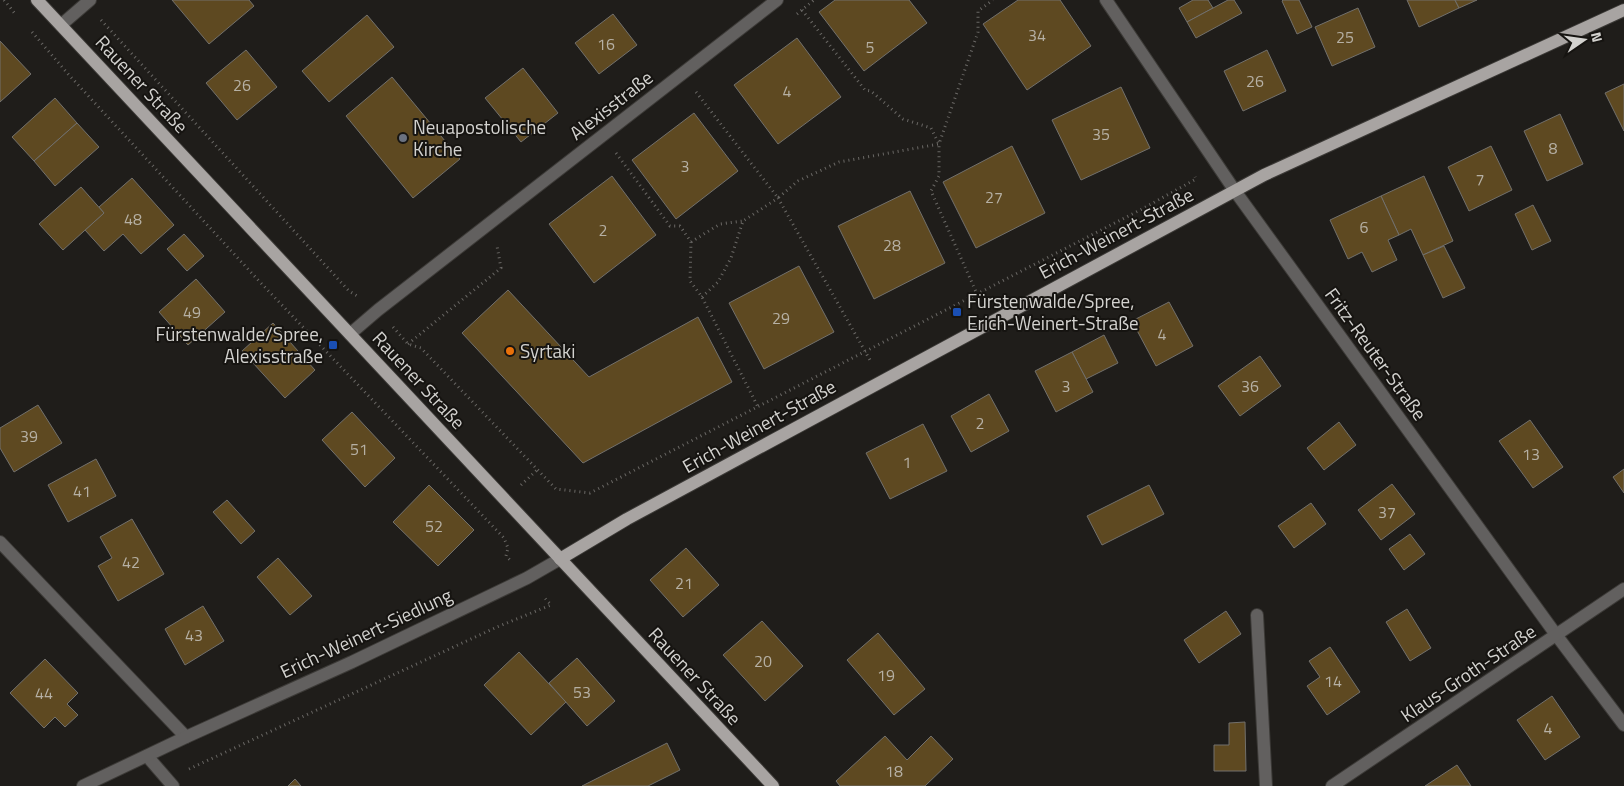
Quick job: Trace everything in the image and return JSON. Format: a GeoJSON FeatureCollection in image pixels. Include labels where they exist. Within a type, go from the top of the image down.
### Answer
{"type":"FeatureCollection","features":[{"type":"Feature","properties":{"kind":"main road","name":"Rauener Straße"},"geometry":{"type":"LineString","coordinates":[[37,0],[773,786]]}},
{"type":"Feature","properties":{"kind":"main road","name":"Erich-Weinert-Straße"},"geometry":{"type":"LineString","coordinates":[[560,559],[627,519],[1264,175],[1624,10]]}},
{"type":"Feature","properties":{"kind":"street","name":"Alexisstraße"},"geometry":{"type":"LineString","coordinates":[[350,334],[378,310],[778,0]]}},
{"type":"Feature","properties":{"kind":"street","name":"Fritz-Reuter-Straße"},"geometry":{"type":"LineString","coordinates":[[1106,0],[1235,191],[1557,636],[1624,724]]}},
{"type":"Feature","properties":{"kind":"street"},"geometry":{"type":"LineString","coordinates":[[61,25],[87,2]]}},
{"type":"Feature","properties":{"kind":"street"},"geometry":{"type":"LineString","coordinates":[[0,542],[186,737]]}},
{"type":"Feature","properties":{"kind":"street","name":"Erich-Weinert-Siedlung"},"geometry":{"type":"LineString","coordinates":[[83,786],[352,662],[527,578],[560,559]]}},
{"type":"Feature","properties":{"kind":"street","name":"Klaus-Groth-Straße"},"geometry":{"type":"LineString","coordinates":[[1332,786],[1624,589]]}},
{"type":"Feature","properties":{"kind":"street"},"geometry":{"type":"LineString","coordinates":[[1257,614],[1266,786]]}},
{"type":"Feature","properties":{"kind":"street"},"geometry":{"type":"LineString","coordinates":[[146,756],[170,782]]}},
{"type":"Feature","properties":{"kind":"path"},"geometry":{"type":"LineString","coordinates":[[4,0],[17,15]]}},
{"type":"Feature","properties":{"kind":"path"},"geometry":{"type":"LineString","coordinates":[[795,16],[814,0]]}},
{"type":"Feature","properties":{"kind":"path"},"geometry":{"type":"LineString","coordinates":[[977,294],[931,191],[939,176],[939,144],[978,32],[978,10],[993,0]]}},
{"type":"Feature","properties":{"kind":"path"},"geometry":{"type":"LineString","coordinates":[[87,2],[349,291],[378,310],[408,344],[421,348],[556,489],[590,493],[1142,209],[1196,179],[1192,172]]}},
{"type":"Feature","properties":{"kind":"path"},"geometry":{"type":"LineString","coordinates":[[802,10],[865,90],[871,91],[903,119],[931,128],[939,144]]}},
{"type":"Feature","properties":{"kind":"path"},"geometry":{"type":"LineString","coordinates":[[30,30],[69,75],[259,281],[504,538],[508,548],[506,556],[551,605],[497,627],[170,782]]}},
{"type":"Feature","properties":{"kind":"path"},"geometry":{"type":"LineString","coordinates":[[683,73],[778,198],[881,381]]}},
{"type":"Feature","properties":{"kind":"path"},"geometry":{"type":"LineString","coordinates":[[690,98],[697,92]]}},
{"type":"Feature","properties":{"kind":"path"},"geometry":{"type":"LineString","coordinates":[[691,242],[720,224],[743,221],[778,198],[798,181],[839,162],[939,144]]}},
{"type":"Feature","properties":{"kind":"path"},"geometry":{"type":"LineString","coordinates":[[610,156],[616,152],[670,226],[680,226],[691,242],[690,281],[702,296],[758,407]]}},
{"type":"Feature","properties":{"kind":"path"},"geometry":{"type":"LineString","coordinates":[[702,296],[718,282],[731,258],[743,221]]}},
{"type":"Feature","properties":{"kind":"path"},"geometry":{"type":"LineString","coordinates":[[408,344],[501,268],[497,243]]}},
{"type":"Feature","properties":{"kind":"building"},"geometry":{"type":"Polygon","coordinates":[[[172,0],[249,0],[254,6],[209,44],[172,0]]]}},
{"type":"Feature","properties":{"kind":"building"},"geometry":{"type":"Polygon","coordinates":[[[835,0],[909,0],[927,23],[864,71],[819,12],[835,0]]]}},
{"type":"Feature","properties":{"kind":"building"},"geometry":{"type":"Polygon","coordinates":[[[1018,0],[1060,0],[1091,46],[1027,90],[983,24],[1018,0]]]}},
{"type":"Feature","properties":{"kind":"building"},"geometry":{"type":"Polygon","coordinates":[[[1193,0],[1208,0],[1213,8],[1187,22],[1179,8],[1193,0]]]}},
{"type":"Feature","properties":{"kind":"building"},"geometry":{"type":"Polygon","coordinates":[[[1228,0],[1234,0],[1242,13],[1196,38],[1187,22],[1228,0]]]}},
{"type":"Feature","properties":{"kind":"building"},"geometry":{"type":"Polygon","coordinates":[[[1283,0],[1299,0],[1312,27],[1297,34],[1283,0]]]}},
{"type":"Feature","properties":{"kind":"building"},"geometry":{"type":"Polygon","coordinates":[[[1407,0],[1455,0],[1459,8],[1419,27],[1407,0]]]}},
{"type":"Feature","properties":{"kind":"building"},"geometry":{"type":"Polygon","coordinates":[[[1455,0],[1477,0],[1459,8],[1455,0]]]}},
{"type":"Feature","properties":{"kind":"building"},"geometry":{"type":"Polygon","coordinates":[[[1358,8],[1375,47],[1332,66],[1315,27],[1358,8]]]}},
{"type":"Feature","properties":{"kind":"building"},"geometry":{"type":"Polygon","coordinates":[[[613,14],[637,45],[599,74],[575,43],[613,14]]]}},
{"type":"Feature","properties":{"kind":"building"},"geometry":{"type":"Polygon","coordinates":[[[367,15],[394,47],[329,102],[302,71],[367,15]]]}},
{"type":"Feature","properties":{"kind":"building"},"geometry":{"type":"Polygon","coordinates":[[[797,38],[841,97],[778,144],[734,85],[797,38]]]}},
{"type":"Feature","properties":{"kind":"building"},"geometry":{"type":"Polygon","coordinates":[[[0,41],[31,74],[0,102],[0,41]]]}},
{"type":"Feature","properties":{"kind":"building"},"geometry":{"type":"Polygon","coordinates":[[[246,50],[277,87],[237,120],[206,83],[246,50]]]}},
{"type":"Feature","properties":{"kind":"building"},"geometry":{"type":"Polygon","coordinates":[[[1267,50],[1286,91],[1243,111],[1224,71],[1267,50]]]}},
{"type":"Feature","properties":{"kind":"building"},"geometry":{"type":"Polygon","coordinates":[[[523,68],[558,113],[521,142],[485,98],[523,68]]]}},
{"type":"Feature","properties":{"kind":"building","name":"Neuapostolische Kirche"},"geometry":{"type":"Polygon","coordinates":[[[392,77],[460,159],[413,198],[346,116],[392,77]]]}},
{"type":"Feature","properties":{"kind":"building"},"geometry":{"type":"Polygon","coordinates":[[[1624,84],[1624,131],[1605,93],[1624,84]]]}},
{"type":"Feature","properties":{"kind":"building"},"geometry":{"type":"Polygon","coordinates":[[[1121,87],[1150,148],[1081,180],[1052,120],[1121,87]]]}},
{"type":"Feature","properties":{"kind":"building"},"geometry":{"type":"Polygon","coordinates":[[[55,98],[77,123],[34,161],[12,137],[55,98]]]}},
{"type":"Feature","properties":{"kind":"building"},"geometry":{"type":"Polygon","coordinates":[[[694,113],[738,171],[676,219],[632,160],[694,113]]]}},
{"type":"Feature","properties":{"kind":"building"},"geometry":{"type":"Polygon","coordinates":[[[1560,114],[1583,164],[1547,181],[1524,131],[1560,114]]]}},
{"type":"Feature","properties":{"kind":"building"},"geometry":{"type":"Polygon","coordinates":[[[77,123],[99,147],[55,186],[34,161],[77,123]]]}},
{"type":"Feature","properties":{"kind":"building"},"geometry":{"type":"Polygon","coordinates":[[[1012,146],[1045,213],[976,248],[943,182],[1012,146]]]}},
{"type":"Feature","properties":{"kind":"building"},"geometry":{"type":"Polygon","coordinates":[[[1491,146],[1512,190],[1469,211],[1448,167],[1491,146]]]}},
{"type":"Feature","properties":{"kind":"building"},"geometry":{"type":"Polygon","coordinates":[[[612,176],[656,235],[594,283],[549,224],[612,176]]]}},
{"type":"Feature","properties":{"kind":"building"},"geometry":{"type":"Polygon","coordinates":[[[1424,176],[1453,241],[1423,255],[1411,229],[1399,235],[1381,196],[1424,176]]]}},
{"type":"Feature","properties":{"kind":"building"},"geometry":{"type":"Polygon","coordinates":[[[132,178],[174,225],[141,254],[123,234],[104,251],[85,230],[104,213],[99,207],[132,178]]]}},
{"type":"Feature","properties":{"kind":"building"},"geometry":{"type":"Polygon","coordinates":[[[81,187],[104,213],[63,250],[39,224],[81,187]]]}},
{"type":"Feature","properties":{"kind":"building"},"geometry":{"type":"Polygon","coordinates":[[[910,191],[945,263],[874,299],[838,226],[910,191]]]}},
{"type":"Feature","properties":{"kind":"building"},"geometry":{"type":"Polygon","coordinates":[[[1381,196],[1399,235],[1388,240],[1397,260],[1372,272],[1362,252],[1348,259],[1330,220],[1381,196]]]}},
{"type":"Feature","properties":{"kind":"building"},"geometry":{"type":"Polygon","coordinates":[[[1533,205],[1551,241],[1532,250],[1515,214],[1533,205]]]}},
{"type":"Feature","properties":{"kind":"building"},"geometry":{"type":"Polygon","coordinates":[[[184,234],[204,256],[187,271],[167,249],[184,234]]]}},
{"type":"Feature","properties":{"kind":"building"},"geometry":{"type":"Polygon","coordinates":[[[1444,246],[1465,288],[1443,298],[1423,255],[1444,246]]]}},
{"type":"Feature","properties":{"kind":"building"},"geometry":{"type":"Polygon","coordinates":[[[799,266],[834,332],[764,369],[729,303],[799,266]]]}},
{"type":"Feature","properties":{"kind":"building"},"geometry":{"type":"Polygon","coordinates":[[[196,279],[225,312],[188,345],[159,312],[196,279]]]}},
{"type":"Feature","properties":{"kind":"building"},"geometry":{"type":"Polygon","coordinates":[[[508,290],[589,377],[698,317],[732,382],[583,463],[462,333],[508,290]]]}},
{"type":"Feature","properties":{"kind":"building"},"geometry":{"type":"Polygon","coordinates":[[[1169,302],[1193,346],[1156,366],[1132,321],[1169,302]]]}},
{"type":"Feature","properties":{"kind":"building"},"geometry":{"type":"Polygon","coordinates":[[[273,323],[315,370],[285,398],[242,351],[273,323]]]}},
{"type":"Feature","properties":{"kind":"building"},"geometry":{"type":"Polygon","coordinates":[[[1104,335],[1118,363],[1086,379],[1072,352],[1104,335]]]}},
{"type":"Feature","properties":{"kind":"building"},"geometry":{"type":"Polygon","coordinates":[[[1072,352],[1093,392],[1056,412],[1035,371],[1072,352]]]}},
{"type":"Feature","properties":{"kind":"building"},"geometry":{"type":"Polygon","coordinates":[[[1260,356],[1281,386],[1240,416],[1218,386],[1260,356]]]}},
{"type":"Feature","properties":{"kind":"building"},"geometry":{"type":"Polygon","coordinates":[[[989,394],[1009,431],[971,452],[951,416],[989,394]]]}},
{"type":"Feature","properties":{"kind":"building"},"geometry":{"type":"Polygon","coordinates":[[[38,405],[62,443],[14,472],[0,448],[0,428],[38,405]]]}},
{"type":"Feature","properties":{"kind":"building"},"geometry":{"type":"Polygon","coordinates":[[[352,412],[395,458],[365,487],[322,440],[352,412]]]}},
{"type":"Feature","properties":{"kind":"building"},"geometry":{"type":"Polygon","coordinates":[[[1530,420],[1563,467],[1533,488],[1499,441],[1530,420]]]}},
{"type":"Feature","properties":{"kind":"building"},"geometry":{"type":"Polygon","coordinates":[[[1339,422],[1356,445],[1324,470],[1307,448],[1339,422]]]}},
{"type":"Feature","properties":{"kind":"building"},"geometry":{"type":"Polygon","coordinates":[[[923,424],[947,471],[890,499],[866,453],[923,424]]]}},
{"type":"Feature","properties":{"kind":"building"},"geometry":{"type":"Polygon","coordinates":[[[96,459],[116,496],[68,522],[48,485],[96,459]]]}},
{"type":"Feature","properties":{"kind":"building"},"geometry":{"type":"Polygon","coordinates":[[[1624,469],[1624,493],[1613,477],[1624,469]]]}},
{"type":"Feature","properties":{"kind":"building"},"geometry":{"type":"Polygon","coordinates":[[[1392,484],[1415,514],[1381,540],[1358,510],[1392,484]]]}},
{"type":"Feature","properties":{"kind":"building"},"geometry":{"type":"Polygon","coordinates":[[[429,485],[474,530],[438,566],[393,522],[429,485]]]}},
{"type":"Feature","properties":{"kind":"building"},"geometry":{"type":"Polygon","coordinates":[[[1149,485],[1164,514],[1102,545],[1087,516],[1149,485]]]}},
{"type":"Feature","properties":{"kind":"building"},"geometry":{"type":"Polygon","coordinates":[[[227,500],[255,531],[241,544],[213,512],[227,500]]]}},
{"type":"Feature","properties":{"kind":"building"},"geometry":{"type":"Polygon","coordinates":[[[1311,503],[1326,524],[1294,548],[1278,526],[1311,503]]]}},
{"type":"Feature","properties":{"kind":"building"},"geometry":{"type":"Polygon","coordinates":[[[132,519],[164,574],[118,601],[98,566],[112,558],[100,537],[132,519]]]}},
{"type":"Feature","properties":{"kind":"building"},"geometry":{"type":"Polygon","coordinates":[[[1410,534],[1425,554],[1404,570],[1389,549],[1410,534]]]}},
{"type":"Feature","properties":{"kind":"building"},"geometry":{"type":"Polygon","coordinates":[[[686,548],[719,585],[683,617],[650,580],[686,548]]]}},
{"type":"Feature","properties":{"kind":"building"},"geometry":{"type":"Polygon","coordinates":[[[278,558],[312,596],[290,615],[257,577],[278,558]]]}},
{"type":"Feature","properties":{"kind":"building"},"geometry":{"type":"Polygon","coordinates":[[[203,606],[224,641],[185,665],[165,629],[203,606]]]}},
{"type":"Feature","properties":{"kind":"building"},"geometry":{"type":"Polygon","coordinates":[[[1407,609],[1431,648],[1410,661],[1386,622],[1407,609]]]}},
{"type":"Feature","properties":{"kind":"building"},"geometry":{"type":"Polygon","coordinates":[[[1226,611],[1241,634],[1199,663],[1184,640],[1226,611]]]}},
{"type":"Feature","properties":{"kind":"building"},"geometry":{"type":"Polygon","coordinates":[[[762,621],[803,666],[765,701],[723,655],[762,621]]]}},
{"type":"Feature","properties":{"kind":"building"},"geometry":{"type":"Polygon","coordinates":[[[878,633],[925,689],[894,715],[847,660],[878,633]]]}},
{"type":"Feature","properties":{"kind":"building"},"geometry":{"type":"Polygon","coordinates":[[[1330,647],[1360,692],[1327,715],[1307,686],[1320,677],[1309,661],[1330,647]]]}},
{"type":"Feature","properties":{"kind":"building"},"geometry":{"type":"Polygon","coordinates":[[[519,652],[566,702],[531,735],[484,685],[519,652]]]}},
{"type":"Feature","properties":{"kind":"building"},"geometry":{"type":"Polygon","coordinates":[[[577,658],[615,701],[587,726],[549,683],[577,658]]]}},
{"type":"Feature","properties":{"kind":"building"},"geometry":{"type":"Polygon","coordinates":[[[45,659],[78,693],[67,704],[78,715],[65,727],[55,717],[44,728],[10,693],[45,659]]]}},
{"type":"Feature","properties":{"kind":"building"},"geometry":{"type":"Polygon","coordinates":[[[1552,696],[1580,737],[1545,760],[1517,720],[1552,696]]]}},
{"type":"Feature","properties":{"kind":"building"},"geometry":{"type":"Polygon","coordinates":[[[1245,722],[1246,771],[1214,771],[1214,745],[1229,745],[1229,723],[1245,722]]]}},
{"type":"Feature","properties":{"kind":"building"},"geometry":{"type":"Polygon","coordinates":[[[885,736],[907,760],[931,736],[953,759],[925,786],[840,786],[836,781],[885,736]]]}},
{"type":"Feature","properties":{"kind":"building"},"geometry":{"type":"Polygon","coordinates":[[[667,743],[680,770],[648,786],[582,786],[667,743]]]}},
{"type":"Feature","properties":{"kind":"building"},"geometry":{"type":"Polygon","coordinates":[[[1457,765],[1471,786],[1425,786],[1457,765]]]}},
{"type":"Feature","properties":{"kind":"building"},"geometry":{"type":"Polygon","coordinates":[[[295,779],[301,786],[288,786],[295,779]]]}},
{"type":"Feature","properties":{"kind":"place","name":"Neuapostolische Kirche"},"geometry":{"type":"Point","coordinates":[403,138]}},
{"type":"Feature","properties":{"kind":"place","name":"Fürstenwalde/Spree, Erich-Weinert-Straße"},"geometry":{"type":"Point","coordinates":[957,312]}},
{"type":"Feature","properties":{"kind":"place","name":"Fürstenwalde/Spree, Alexisstraße"},"geometry":{"type":"Point","coordinates":[333,345]}},
{"type":"Feature","properties":{"kind":"place","name":"Syrtaki"},"geometry":{"type":"Point","coordinates":[510,351]}}]}
